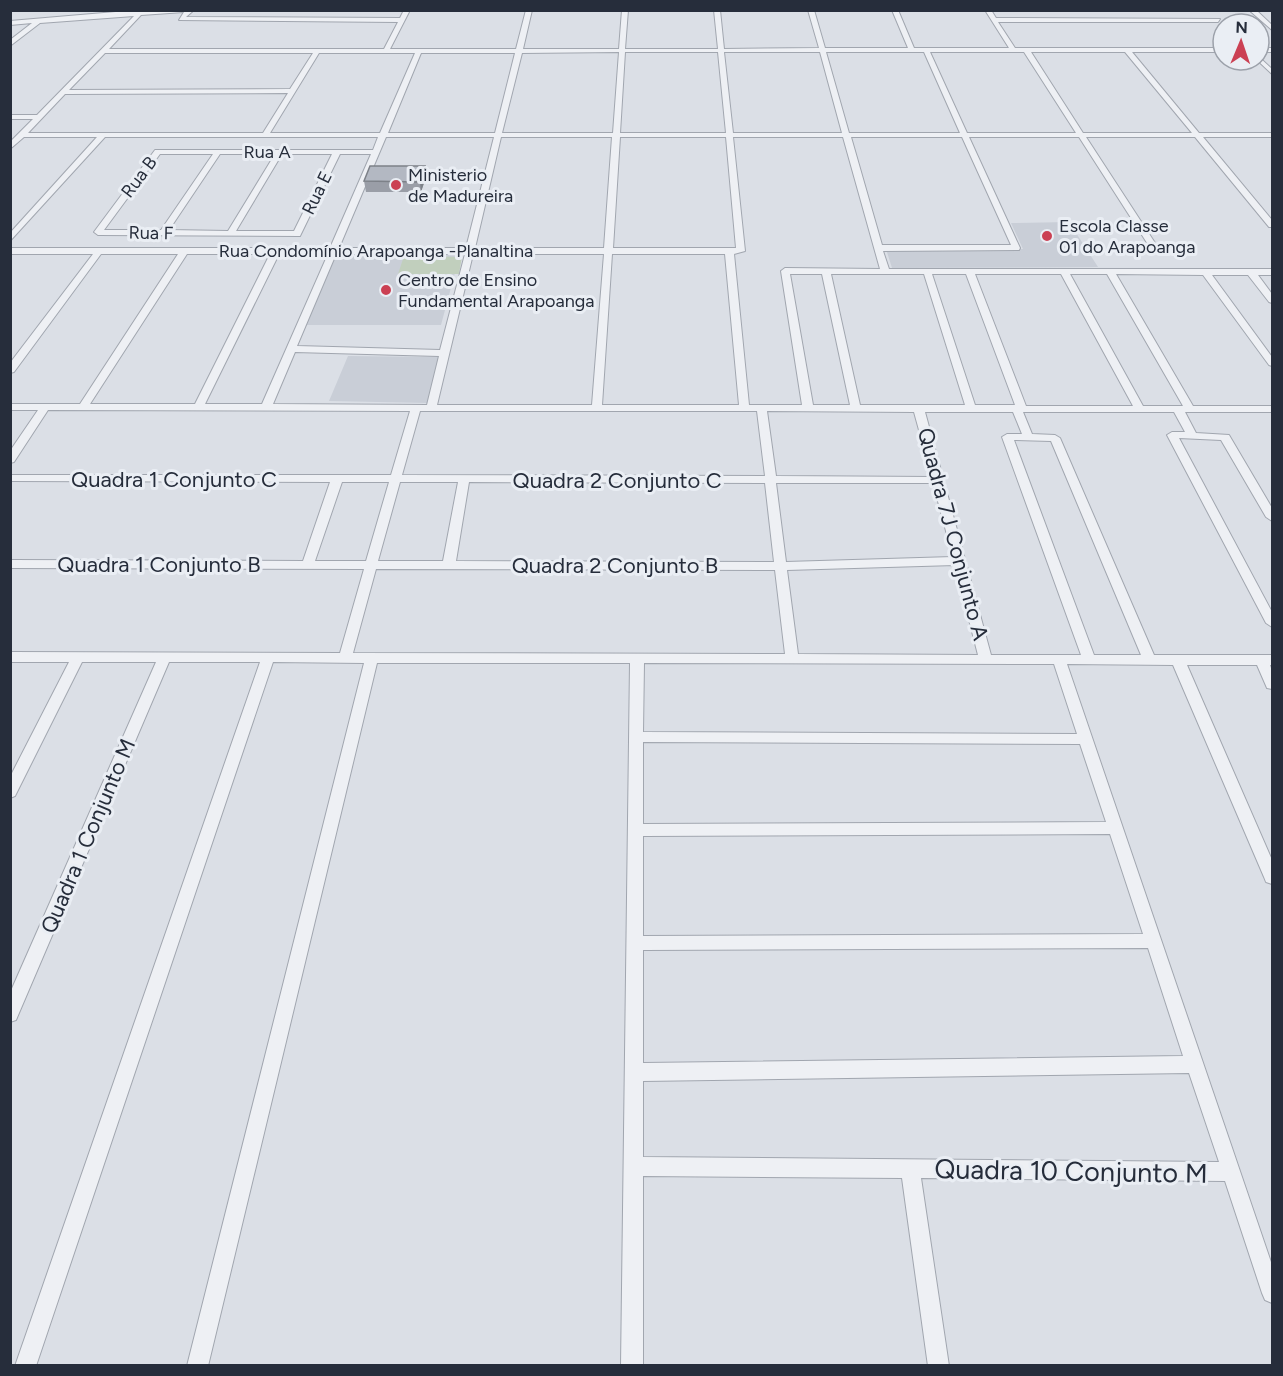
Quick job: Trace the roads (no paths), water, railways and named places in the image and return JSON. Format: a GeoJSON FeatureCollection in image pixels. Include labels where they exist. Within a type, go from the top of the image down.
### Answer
{"type":"FeatureCollection","features":[{"type":"Feature","properties":{"kind":"street"},"geometry":{"type":"LineString","coordinates":[[386,51],[407,10]]}},
{"type":"Feature","properties":{"kind":"street"},"geometry":{"type":"LineString","coordinates":[[431,408],[529,10]]}},
{"type":"Feature","properties":{"kind":"street"},"geometry":{"type":"LineString","coordinates":[[597,408],[625,10]]}},
{"type":"Feature","properties":{"kind":"street"},"geometry":{"type":"LineString","coordinates":[[717,10],[730,135]]}},
{"type":"Feature","properties":{"kind":"street"},"geometry":{"type":"LineString","coordinates":[[811,10],[885,271]]}},
{"type":"Feature","properties":{"kind":"street"},"geometry":{"type":"LineString","coordinates":[[895,10],[912,50]]}},
{"type":"Feature","properties":{"kind":"street"},"geometry":{"type":"LineString","coordinates":[[988,10],[1013,50]]}},
{"type":"Feature","properties":{"kind":"street"},"geometry":{"type":"LineString","coordinates":[[1252,10],[1272,28]]}},
{"type":"Feature","properties":{"kind":"street"},"geometry":{"type":"LineString","coordinates":[[189,11],[181,19],[402,20]]}},
{"type":"Feature","properties":{"kind":"street"},"geometry":{"type":"LineString","coordinates":[[10,23],[141,12],[189,11]]}},
{"type":"Feature","properties":{"kind":"street"},"geometry":{"type":"LineString","coordinates":[[10,147],[141,12]]}},
{"type":"Feature","properties":{"kind":"street"},"geometry":{"type":"LineString","coordinates":[[994,20],[1211,23]]}},
{"type":"Feature","properties":{"kind":"street"},"geometry":{"type":"LineString","coordinates":[[10,44],[38,21]]}},
{"type":"Feature","properties":{"kind":"street"},"geometry":{"type":"LineString","coordinates":[[879,248],[1016,248],[926,50]]}},
{"type":"Feature","properties":{"kind":"street"},"geometry":{"type":"LineString","coordinates":[[1026,50],[1153,246]]}},
{"type":"Feature","properties":{"kind":"street"},"geometry":{"type":"LineString","coordinates":[[1126,50],[1272,225]]}},
{"type":"Feature","properties":{"kind":"street"},"geometry":{"type":"LineString","coordinates":[[104,51],[1211,50]]}},
{"type":"Feature","properties":{"kind":"street"},"geometry":{"type":"LineString","coordinates":[[247,152],[292,91],[317,51]]}},
{"type":"Feature","properties":{"kind":"street"},"geometry":{"type":"LineString","coordinates":[[266,408],[419,51]]}},
{"type":"Feature","properties":{"kind":"street"},"geometry":{"type":"LineString","coordinates":[[64,92],[292,91]]}},
{"type":"Feature","properties":{"kind":"street"},"geometry":{"type":"LineString","coordinates":[[10,117],[40,117]]}},
{"type":"Feature","properties":{"kind":"street"},"geometry":{"type":"LineString","coordinates":[[22,135],[1272,135]]}},
{"type":"Feature","properties":{"kind":"street"},"geometry":{"type":"LineString","coordinates":[[10,239],[103,135]]}},
{"type":"Feature","properties":{"kind":"street","name":"Rua Condomínio Arapoanga -Planaltina"},"geometry":{"type":"LineString","coordinates":[[10,251],[741,251],[730,135]]}},
{"type":"Feature","properties":{"kind":"street","name":"Rua A"},"geometry":{"type":"LineString","coordinates":[[158,152],[376,152]]}},
{"type":"Feature","properties":{"kind":"street","name":"Rua B"},"geometry":{"type":"LineString","coordinates":[[98,232],[158,152]]}},
{"type":"Feature","properties":{"kind":"street"},"geometry":{"type":"LineString","coordinates":[[163,233],[218,152]]}},
{"type":"Feature","properties":{"kind":"street"},"geometry":{"type":"LineString","coordinates":[[231,233],[280,152]]}},
{"type":"Feature","properties":{"kind":"street","name":"Rua E"},"geometry":{"type":"LineString","coordinates":[[297,234],[337,152]]}},
{"type":"Feature","properties":{"kind":"street","name":"Rua F"},"geometry":{"type":"LineString","coordinates":[[98,232],[297,234]]}},
{"type":"Feature","properties":{"kind":"street","name":"Rua F"},"geometry":{"type":"LineString","coordinates":[[83,407],[188,251],[203,233]]}},
{"type":"Feature","properties":{"kind":"street"},"geometry":{"type":"LineString","coordinates":[[10,370],[99,251]]}},
{"type":"Feature","properties":{"kind":"street"},"geometry":{"type":"LineString","coordinates":[[198,408],[276,251]]}},
{"type":"Feature","properties":{"kind":"street"},"geometry":{"type":"LineString","coordinates":[[729,251],[744,408]]}},
{"type":"Feature","properties":{"kind":"street"},"geometry":{"type":"LineString","coordinates":[[808,409],[785,271],[1272,272]]}},
{"type":"Feature","properties":{"kind":"street"},"geometry":{"type":"LineString","coordinates":[[826,271],[856,409]]}},
{"type":"Feature","properties":{"kind":"street"},"geometry":{"type":"LineString","coordinates":[[927,271],[971,409]]}},
{"type":"Feature","properties":{"kind":"street"},"geometry":{"type":"LineString","coordinates":[[969,271],[1020,409],[1028,438]]}},
{"type":"Feature","properties":{"kind":"street"},"geometry":{"type":"LineString","coordinates":[[1064,271],[1140,409]]}},
{"type":"Feature","properties":{"kind":"street"},"geometry":{"type":"LineString","coordinates":[[1110,271],[1184,409],[1192,436]]}},
{"type":"Feature","properties":{"kind":"street"},"geometry":{"type":"LineString","coordinates":[[1206,272],[1272,363]]}},
{"type":"Feature","properties":{"kind":"street"},"geometry":{"type":"LineString","coordinates":[[1251,272],[1272,300]]}},
{"type":"Feature","properties":{"kind":"street"},"geometry":{"type":"LineString","coordinates":[[291,349],[445,353]]}},
{"type":"Feature","properties":{"kind":"street"},"geometry":{"type":"LineString","coordinates":[[10,407],[1272,409]]}},
{"type":"Feature","properties":{"kind":"street"},"geometry":{"type":"LineString","coordinates":[[10,460],[45,407]]}},
{"type":"Feature","properties":{"kind":"street"},"geometry":{"type":"LineString","coordinates":[[345,657],[416,408]]}},
{"type":"Feature","properties":{"kind":"street"},"geometry":{"type":"LineString","coordinates":[[762,409],[792,659]]}},
{"type":"Feature","properties":{"kind":"street","name":"Quadra 7J Conjunto A"},"geometry":{"type":"LineString","coordinates":[[919,409],[986,660]]}},
{"type":"Feature","properties":{"kind":"street"},"geometry":{"type":"LineString","coordinates":[[1272,517],[1225,437],[1172,435],[1272,623]]}},
{"type":"Feature","properties":{"kind":"street"},"geometry":{"type":"LineString","coordinates":[[1089,660],[1007,437],[1055,438],[1150,660]]}},
{"type":"Feature","properties":{"kind":"street","name":"Quadra 1 Conjunto C"},"geometry":{"type":"LineString","coordinates":[[10,478],[396,480]]}},
{"type":"Feature","properties":{"kind":"street"},"geometry":{"type":"LineString","coordinates":[[308,563],[337,480]]}},
{"type":"Feature","properties":{"kind":"street","name":"Quadra 2 Conjunto C"},"geometry":{"type":"LineString","coordinates":[[396,480],[938,480]]}},
{"type":"Feature","properties":{"kind":"street"},"geometry":{"type":"LineString","coordinates":[[450,564],[464,480]]}},
{"type":"Feature","properties":{"kind":"street","name":"Quadra 2 Conjunto B"},"geometry":{"type":"LineString","coordinates":[[372,564],[781,566],[960,561]]}},
{"type":"Feature","properties":{"kind":"street","name":"Quadra 1 Conjunto B"},"geometry":{"type":"LineString","coordinates":[[10,564],[372,564]]}},
{"type":"Feature","properties":{"kind":"street"},"geometry":{"type":"LineString","coordinates":[[10,657],[1267,660],[1272,684]]}},
{"type":"Feature","properties":{"kind":"street"},"geometry":{"type":"LineString","coordinates":[[10,792],[78,657]]}},
{"type":"Feature","properties":{"kind":"street","name":"Quadra 1 Conjunto M"},"geometry":{"type":"LineString","coordinates":[[10,1014],[165,657]]}},
{"type":"Feature","properties":{"kind":"street"},"geometry":{"type":"LineString","coordinates":[[25,1365],[268,657]]}},
{"type":"Feature","properties":{"kind":"street"},"geometry":{"type":"LineString","coordinates":[[197,1365],[372,658]]}},
{"type":"Feature","properties":{"kind":"street"},"geometry":{"type":"LineString","coordinates":[[632,1365],[637,658]]}},
{"type":"Feature","properties":{"kind":"street"},"geometry":{"type":"LineString","coordinates":[[1059,660],[1272,1293]]}},
{"type":"Feature","properties":{"kind":"street"},"geometry":{"type":"LineString","coordinates":[[1178,660],[1272,877]]}},
{"type":"Feature","properties":{"kind":"street"},"geometry":{"type":"LineString","coordinates":[[636,737],[1086,739]]}},
{"type":"Feature","properties":{"kind":"street"},"geometry":{"type":"LineString","coordinates":[[636,830],[1116,828]]}},
{"type":"Feature","properties":{"kind":"street"},"geometry":{"type":"LineString","coordinates":[[635,943],[1154,940]]}},
{"type":"Feature","properties":{"kind":"street"},"geometry":{"type":"LineString","coordinates":[[634,1072],[1195,1064]]}},
{"type":"Feature","properties":{"kind":"street","name":"Quadra 10 Conjunto M"},"geometry":{"type":"LineString","coordinates":[[633,1166],[1232,1172]]}},
{"type":"Feature","properties":{"kind":"street"},"geometry":{"type":"LineString","coordinates":[[910,1169],[939,1365]]}},
{"type":"Feature","properties":{"kind":"place","name":"Ministerio de Madureira"},"geometry":{"type":"Point","coordinates":[396,185]}},
{"type":"Feature","properties":{"kind":"place","name":"Escola Classe 01 do Arapoanga"},"geometry":{"type":"Point","coordinates":[1047,236]}},
{"type":"Feature","properties":{"kind":"place","name":"Centro de Ensino Fundamental Arapoanga"},"geometry":{"type":"Point","coordinates":[386,290]}}]}
